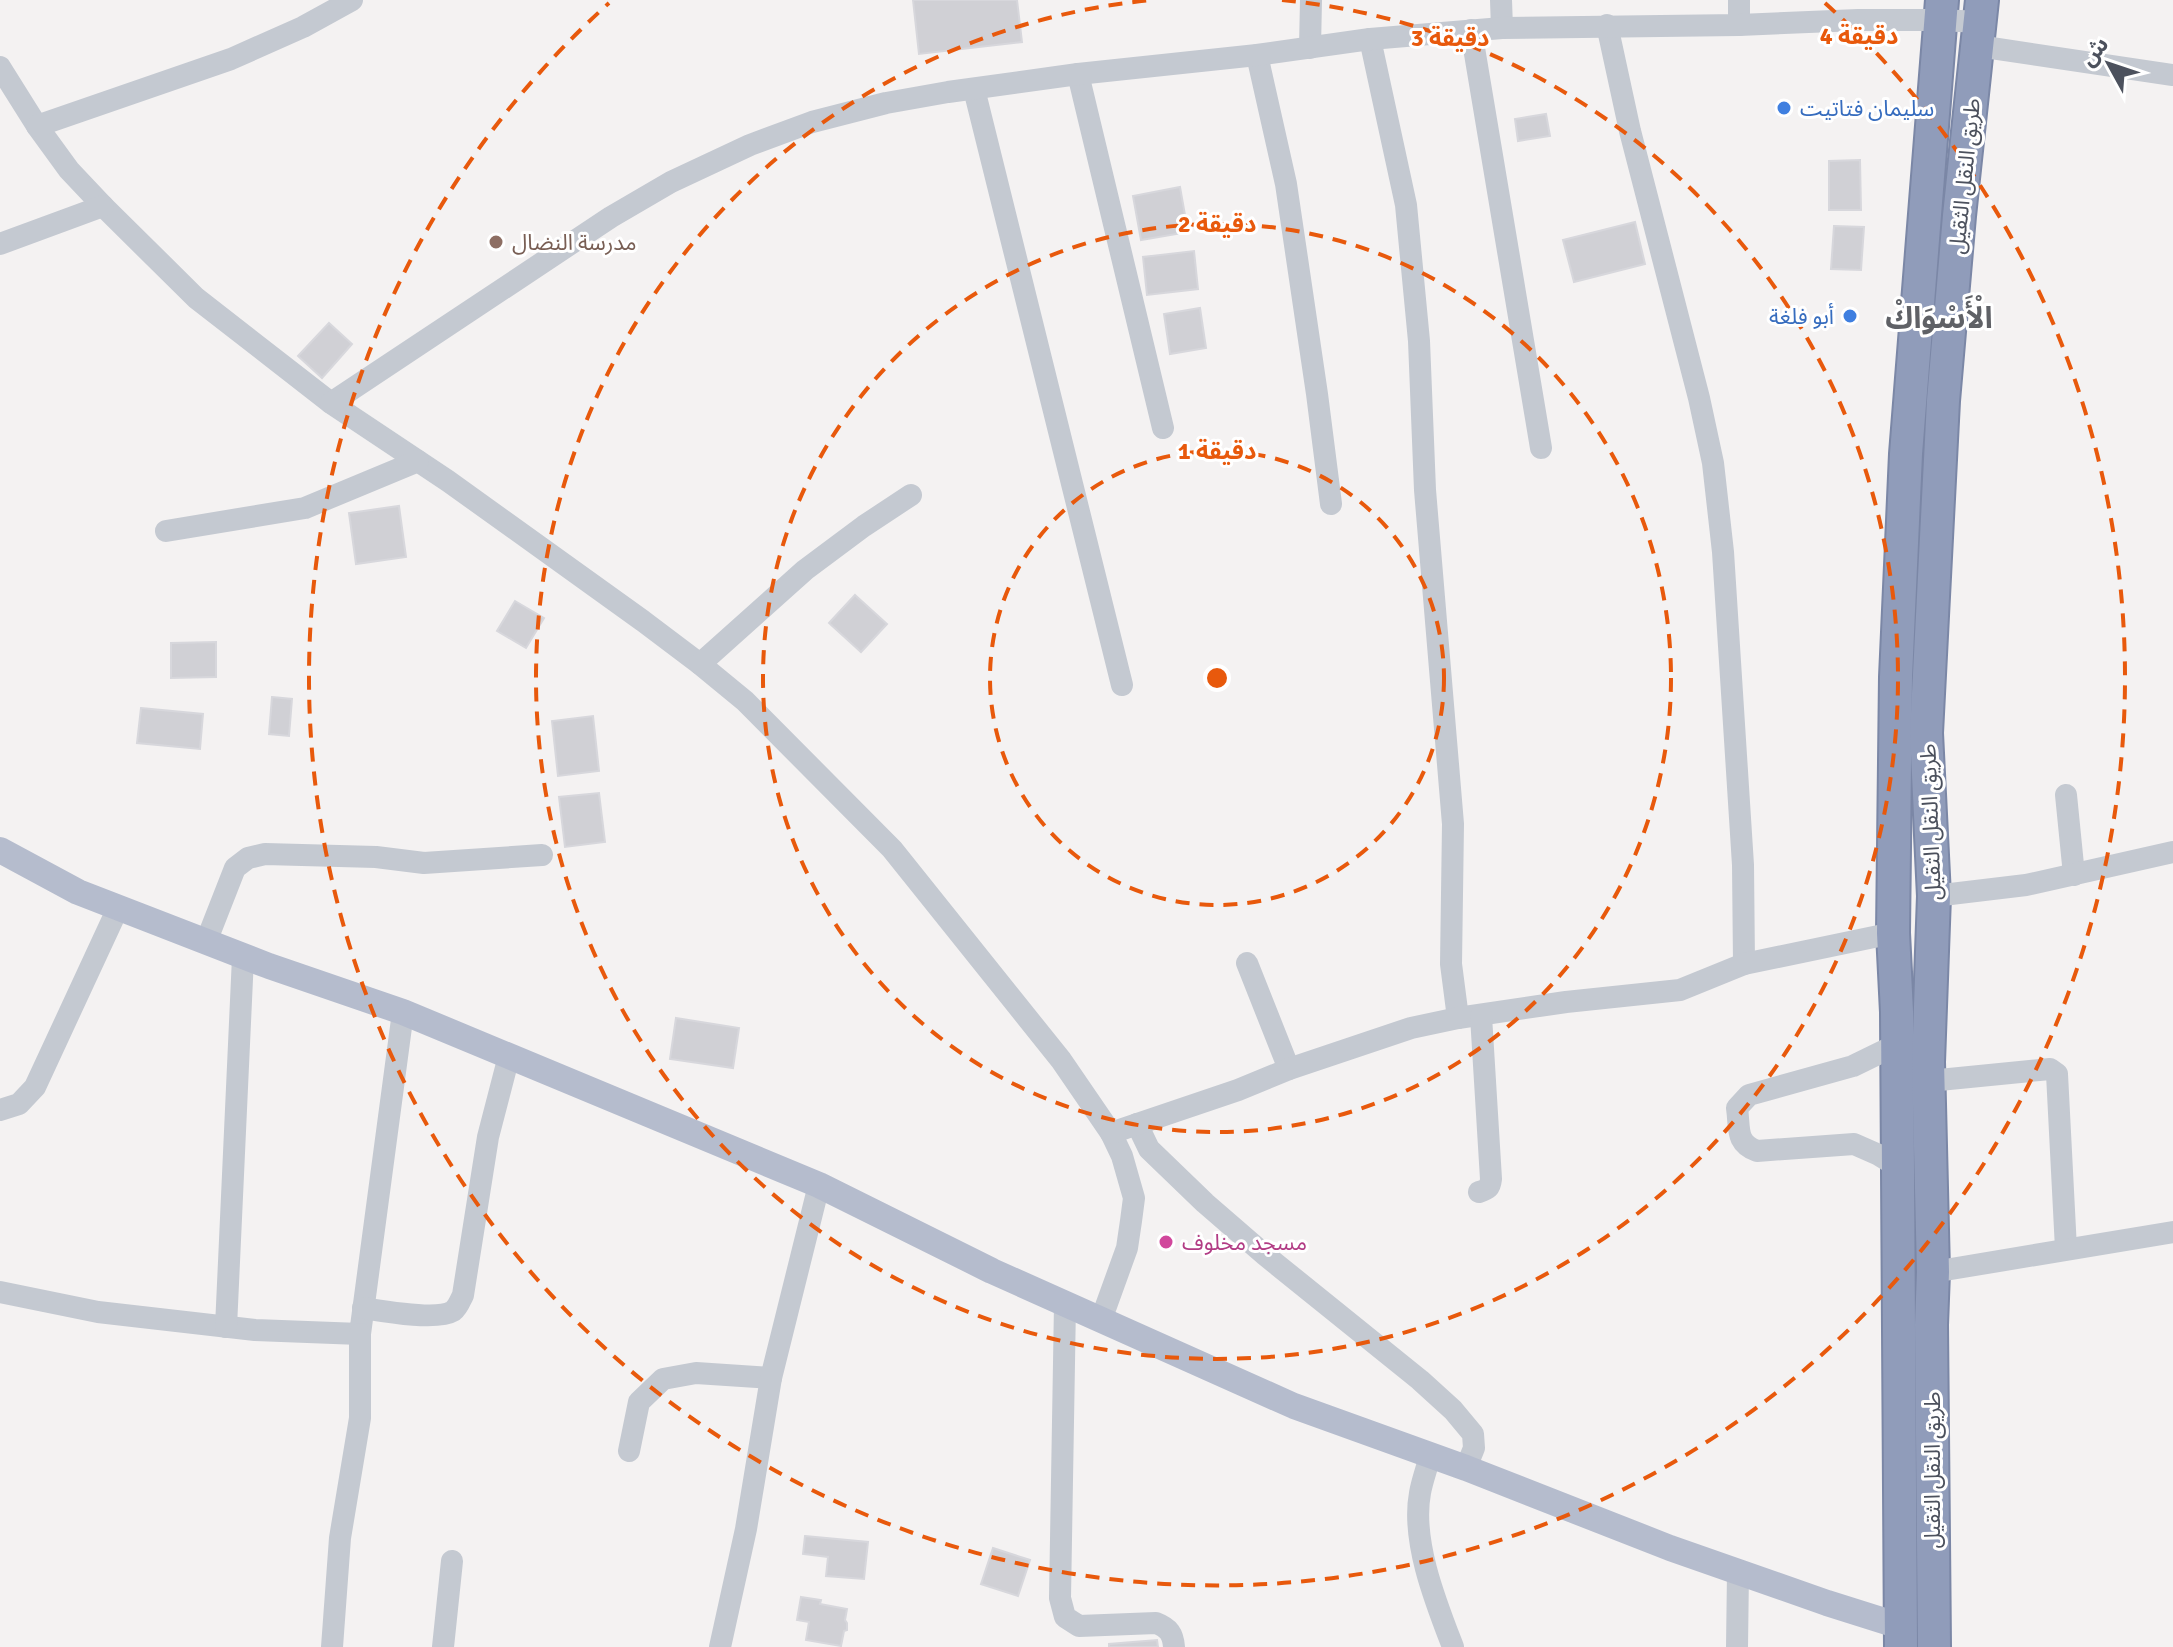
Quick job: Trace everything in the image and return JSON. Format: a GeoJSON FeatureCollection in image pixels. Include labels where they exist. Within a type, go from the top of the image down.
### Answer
{"type":"FeatureCollection","features":[{"type":"Feature","properties":{"kind":"highway","name":"طريق النقل الثقيل"},"geometry":{"type":"LineString","coordinates":[[1901,1637],[1897,1012],[1893,933],[1896,677],[1906,454],[1940,10]]}},
{"type":"Feature","properties":{"kind":"highway","name":"طريق النقل الثقيل"},"geometry":{"type":"LineString","coordinates":[[1941,1644],[1931,1354],[1933,1272],[1929,1081],[1934,896],[1926,733],[1947,355],[1980,23]]}},
{"type":"Feature","properties":{"kind":"main road"},"geometry":{"type":"LineString","coordinates":[[0,850],[78,892],[243,957],[403,1012],[819,1185],[992,1271],[1294,1406],[1827,1603],[1901,1637]]}},
{"type":"Feature","properties":{"kind":"street"},"geometry":{"type":"LineString","coordinates":[[37,126],[231,59],[303,27],[352,0]]}},
{"type":"Feature","properties":{"kind":"street"},"geometry":{"type":"LineString","coordinates":[[1310,48],[1311,0]]}},
{"type":"Feature","properties":{"kind":"street"},"geometry":{"type":"LineString","coordinates":[[1501,0],[1502,28]]}},
{"type":"Feature","properties":{"kind":"street"},"geometry":{"type":"LineString","coordinates":[[1739,0],[1739,25]]}},
{"type":"Feature","properties":{"kind":"street"},"geometry":{"type":"LineString","coordinates":[[331,403],[611,217],[671,182],[707,164],[812,122],[886,103],[1078,74],[1471,30],[1858,20],[1940,10],[2173,75]]}},
{"type":"Feature","properties":{"kind":"street"},"geometry":{"type":"LineString","coordinates":[[1607,25],[1630,131],[1713,463],[1723,552],[1743,865],[1744,964]]}},
{"type":"Feature","properties":{"kind":"street"},"geometry":{"type":"LineString","coordinates":[[1471,30],[1541,448]]}},
{"type":"Feature","properties":{"kind":"street"},"geometry":{"type":"LineString","coordinates":[[1370,39],[1406,205],[1419,341],[1425,490],[1453,824],[1451,964],[1458,1018]]}},
{"type":"Feature","properties":{"kind":"street"},"geometry":{"type":"LineString","coordinates":[[1257,55],[1286,184],[1331,504]]}},
{"type":"Feature","properties":{"kind":"street"},"geometry":{"type":"LineString","coordinates":[[0,67],[69,170],[196,298],[331,403],[418,461],[700,664],[745,701],[892,849],[1061,1060],[1111,1133],[1134,1198],[1127,1248],[1101,1320]]}},
{"type":"Feature","properties":{"kind":"street"},"geometry":{"type":"LineString","coordinates":[[1078,74],[1163,428]]}},
{"type":"Feature","properties":{"kind":"street"},"geometry":{"type":"LineString","coordinates":[[974,89],[1122,685]]}},
{"type":"Feature","properties":{"kind":"street"},"geometry":{"type":"LineString","coordinates":[[0,244],[103,206]]}},
{"type":"Feature","properties":{"kind":"street"},"geometry":{"type":"LineString","coordinates":[[166,531],[305,508],[418,461]]}},
{"type":"Feature","properties":{"kind":"street"},"geometry":{"type":"LineString","coordinates":[[700,664],[805,570],[911,495]]}},
{"type":"Feature","properties":{"kind":"street"},"geometry":{"type":"LineString","coordinates":[[2066,795],[2074,875]]}},
{"type":"Feature","properties":{"kind":"street"},"geometry":{"type":"LineString","coordinates":[[1934,896],[2026,885],[2173,852]]}},
{"type":"Feature","properties":{"kind":"street"},"geometry":{"type":"LineString","coordinates":[[206,942],[235,868],[248,858],[265,854],[376,857],[424,863],[542,855]]}},
{"type":"Feature","properties":{"kind":"street"},"geometry":{"type":"LineString","coordinates":[[0,1110],[19,1104],[35,1087],[118,908]]}},
{"type":"Feature","properties":{"kind":"street"},"geometry":{"type":"LineString","coordinates":[[1111,1133],[1411,1028],[1566,1002],[1680,990],[1744,964],[1893,933]]}},
{"type":"Feature","properties":{"kind":"street"},"geometry":{"type":"LineString","coordinates":[[226,1327],[243,957]]}},
{"type":"Feature","properties":{"kind":"street"},"geometry":{"type":"LineString","coordinates":[[1247,963],[1289,1069]]}},
{"type":"Feature","properties":{"kind":"street"},"geometry":{"type":"LineString","coordinates":[[332,1647],[340,1538],[360,1418],[360,1334],[403,1012]]}},
{"type":"Feature","properties":{"kind":"street"},"geometry":{"type":"LineString","coordinates":[[1479,1192],[1491,1186],[1481,1016]]}},
{"type":"Feature","properties":{"kind":"street"},"geometry":{"type":"LineString","coordinates":[[1896,1045],[1853,1066],[1749,1095],[1737,1108],[1741,1140],[1745,1147],[1757,1151],[1854,1144],[1897,1166]]}},
{"type":"Feature","properties":{"kind":"street"},"geometry":{"type":"LineString","coordinates":[[363,1308],[400,1314],[446,1314],[457,1309],[463,1295],[488,1137],[509,1056]]}},
{"type":"Feature","properties":{"kind":"street"},"geometry":{"type":"LineString","coordinates":[[1929,1081],[2050,1069],[2057,1074],[2066,1249]]}},
{"type":"Feature","properties":{"kind":"street"},"geometry":{"type":"LineString","coordinates":[[1137,1124],[1149,1149],[1171,1172],[1265,1255],[1453,1410],[1473,1434],[1474,1448],[1466,1468]]}},
{"type":"Feature","properties":{"kind":"street"},"geometry":{"type":"LineString","coordinates":[[720,1647],[746,1529],[771,1378],[819,1185]]}},
{"type":"Feature","properties":{"kind":"street"},"geometry":{"type":"LineString","coordinates":[[1933,1272],[2173,1232]]}},
{"type":"Feature","properties":{"kind":"street"},"geometry":{"type":"LineString","coordinates":[[0,1292],[98,1312],[226,1327],[360,1334]]}},
{"type":"Feature","properties":{"kind":"street"},"geometry":{"type":"LineString","coordinates":[[1065,1304],[1060,1598],[1065,1617],[1079,1626],[1156,1623],[1166,1627],[1174,1636],[1174,1647]]}},
{"type":"Feature","properties":{"kind":"street"},"geometry":{"type":"LineString","coordinates":[[629,1451],[639,1402],[663,1379],[696,1373],[771,1378]]}},
{"type":"Feature","properties":{"kind":"street"},"geometry":{"type":"LineString","coordinates":[[1430,1456],[1419,1494],[1419,1525],[1431,1588],[1453,1647]]}},
{"type":"Feature","properties":{"kind":"street"},"geometry":{"type":"LineString","coordinates":[[443,1647],[452,1561]]}},
{"type":"Feature","properties":{"kind":"street"},"geometry":{"type":"LineString","coordinates":[[1737,1647],[1738,1572]]}},
{"type":"Feature","properties":{"kind":"building"},"geometry":{"type":"Polygon","coordinates":[[[913,0],[1017,0],[1022,42],[919,54],[913,0]]]}},
{"type":"Feature","properties":{"kind":"building"},"geometry":{"type":"Polygon","coordinates":[[[1546,114],[1550,136],[1518,141],[1515,119],[1546,114]]]}},
{"type":"Feature","properties":{"kind":"building"},"geometry":{"type":"Polygon","coordinates":[[[1860,160],[1861,210],[1829,210],[1829,161],[1860,160]]]}},
{"type":"Feature","properties":{"kind":"building"},"geometry":{"type":"Polygon","coordinates":[[[1180,187],[1188,232],[1141,240],[1133,196],[1180,187]]]}},
{"type":"Feature","properties":{"kind":"building"},"geometry":{"type":"Polygon","coordinates":[[[1635,222],[1645,264],[1574,282],[1563,240],[1635,222]]]}},
{"type":"Feature","properties":{"kind":"building"},"geometry":{"type":"Polygon","coordinates":[[[1834,226],[1864,227],[1861,270],[1831,269],[1834,226]]]}},
{"type":"Feature","properties":{"kind":"building"},"geometry":{"type":"Polygon","coordinates":[[[1194,251],[1198,289],[1147,295],[1143,257],[1194,251]]]}},
{"type":"Feature","properties":{"kind":"building"},"geometry":{"type":"Polygon","coordinates":[[[1200,308],[1206,348],[1170,354],[1164,314],[1200,308]]]}},
{"type":"Feature","properties":{"kind":"building"},"geometry":{"type":"Polygon","coordinates":[[[329,323],[352,344],[322,378],[298,356],[329,323]]]}},
{"type":"Feature","properties":{"kind":"building"},"geometry":{"type":"Polygon","coordinates":[[[399,506],[406,557],[356,564],[349,513],[399,506]]]}},
{"type":"Feature","properties":{"kind":"building"},"geometry":{"type":"Polygon","coordinates":[[[855,595],[887,624],[861,652],[829,623],[855,595]]]}},
{"type":"Feature","properties":{"kind":"building"},"geometry":{"type":"Polygon","coordinates":[[[515,601],[544,618],[526,648],[497,631],[515,601]]]}},
{"type":"Feature","properties":{"kind":"building"},"geometry":{"type":"Polygon","coordinates":[[[216,642],[216,677],[171,678],[171,643],[216,642]]]}},
{"type":"Feature","properties":{"kind":"building"},"geometry":{"type":"Polygon","coordinates":[[[272,697],[292,699],[289,736],[269,734],[272,697]]]}},
{"type":"Feature","properties":{"kind":"building"},"geometry":{"type":"Polygon","coordinates":[[[141,708],[203,714],[200,749],[137,743],[141,708]]]}},
{"type":"Feature","properties":{"kind":"building"},"geometry":{"type":"Polygon","coordinates":[[[593,716],[599,771],[558,776],[552,721],[593,716]]]}},
{"type":"Feature","properties":{"kind":"building"},"geometry":{"type":"Polygon","coordinates":[[[599,793],[605,842],[565,847],[559,797],[599,793]]]}},
{"type":"Feature","properties":{"kind":"building"},"geometry":{"type":"Polygon","coordinates":[[[676,1018],[739,1028],[733,1068],[670,1059],[676,1018]]]}},
{"type":"Feature","properties":{"kind":"building"},"geometry":{"type":"Polygon","coordinates":[[[805,1536],[868,1542],[864,1579],[826,1576],[828,1557],[803,1554],[805,1536]]]}},
{"type":"Feature","properties":{"kind":"building"},"geometry":{"type":"Polygon","coordinates":[[[993,1548],[1030,1560],[1018,1596],[981,1584],[993,1548]]]}},
{"type":"Feature","properties":{"kind":"building"},"geometry":{"type":"Polygon","coordinates":[[[801,1597],[847,1609],[847,1630],[844,1631],[841,1646],[806,1640],[809,1622],[797,1620],[801,1597]]]}},
{"type":"Feature","properties":{"kind":"building"},"geometry":{"type":"Polygon","coordinates":[[[1157,1640],[1158,1647],[1109,1647],[1109,1644],[1157,1640]]]}},
{"type":"Feature","properties":{"kind":"place","name":"سليمان فتاتيت"},"geometry":{"type":"Point","coordinates":[1784,108]}},
{"type":"Feature","properties":{"kind":"place","name":"مدرسة النضال"},"geometry":{"type":"Point","coordinates":[496,242]}},
{"type":"Feature","properties":{"kind":"place","name":"أبو فلغة"},"geometry":{"type":"Point","coordinates":[1850,316]}},
{"type":"Feature","properties":{"kind":"place","name":"مسجد مخلوف"},"geometry":{"type":"Point","coordinates":[1166,1242]}},
{"type":"Feature","properties":{"kind":"district","name":"الْأَسْوَاكْ"},"geometry":{"type":"Point","coordinates":[1939,318]}}]}
